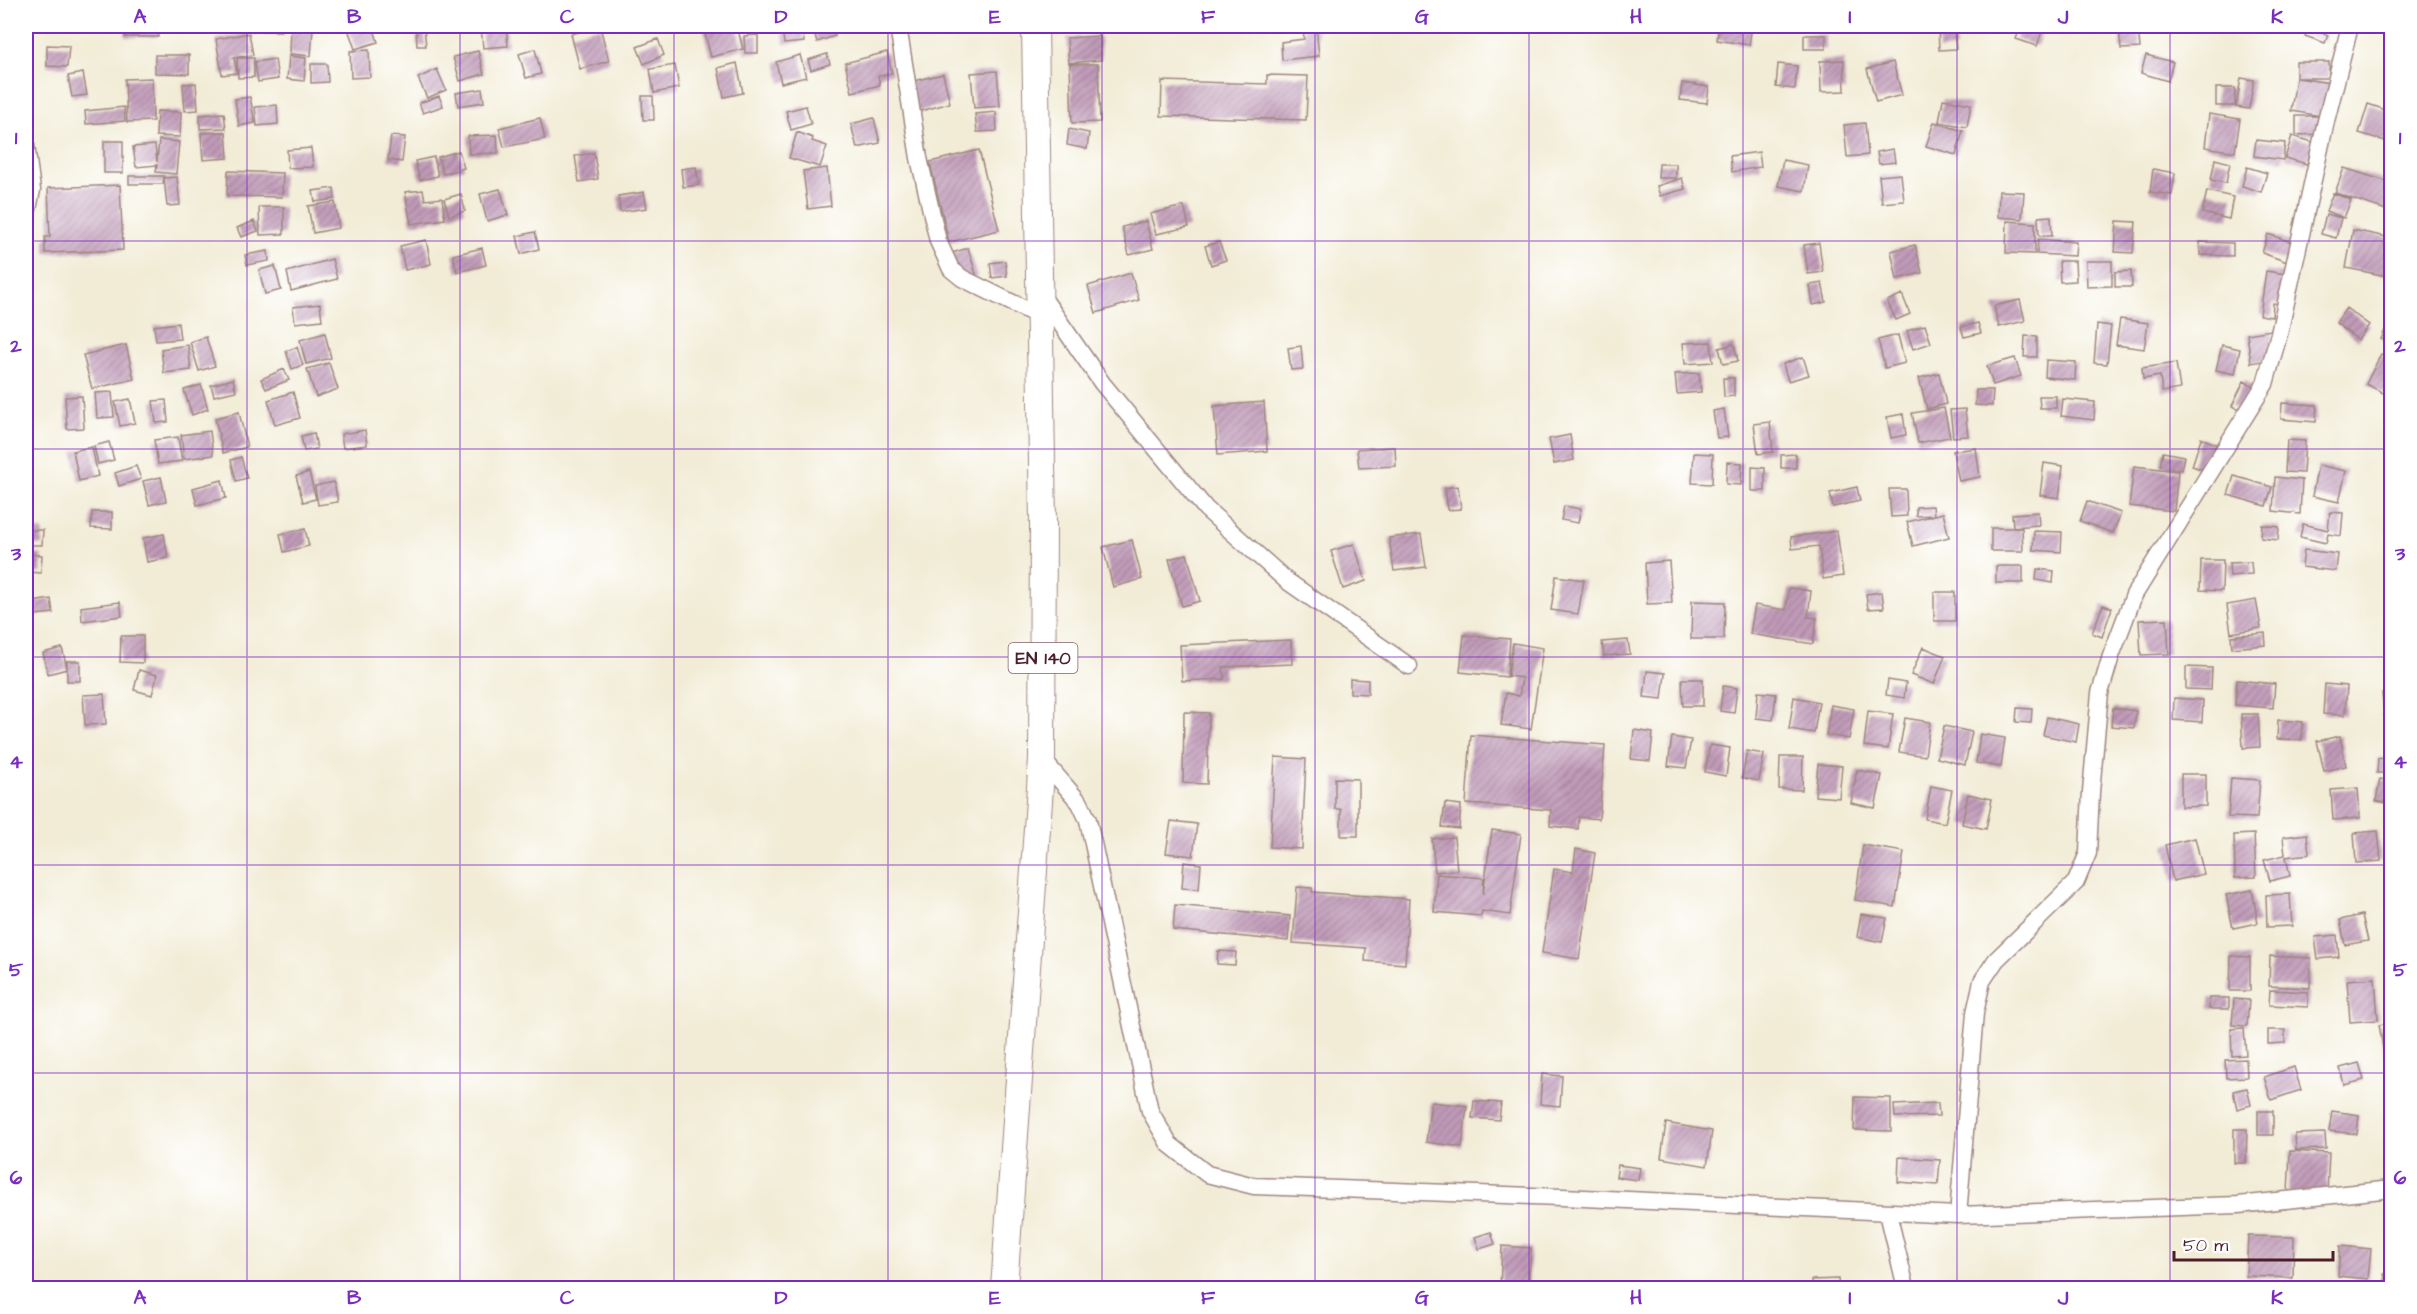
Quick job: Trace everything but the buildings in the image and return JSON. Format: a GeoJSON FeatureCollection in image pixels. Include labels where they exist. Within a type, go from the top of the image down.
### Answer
{"type":"FeatureCollection","features":[{"type":"Feature","properties":{"kind":"main road","name":"EN 140"},"geometry":{"type":"LineString","coordinates":[[1004,1288],[1042,759],[1043,524],[1035,26]]}},
{"type":"Feature","properties":{"kind":"street"},"geometry":{"type":"LineString","coordinates":[[898,26],[919,158],[938,241],[951,269],[962,278],[1039,304],[1206,509],[1287,581],[1409,666]]}},
{"type":"Feature","properties":{"kind":"street"},"geometry":{"type":"LineString","coordinates":[[1958,1215],[1975,1013],[1982,981],[2003,953],[2076,882],[2088,853],[2100,693],[2111,656],[2134,595],[2265,384],[2279,334],[2350,26]]}},
{"type":"Feature","properties":{"kind":"street"},"geometry":{"type":"LineString","coordinates":[[26,145],[32,190],[26,218]]}},
{"type":"Feature","properties":{"kind":"street"},"geometry":{"type":"LineString","coordinates":[[1042,759],[1080,803],[1088,820],[1150,1111],[1169,1144],[1207,1174],[1254,1186],[1574,1197],[1958,1215],[2238,1205],[2391,1189]]}},
{"type":"Feature","properties":{"kind":"street"},"geometry":{"type":"LineString","coordinates":[[1888,1212],[1906,1288]]}}]}
